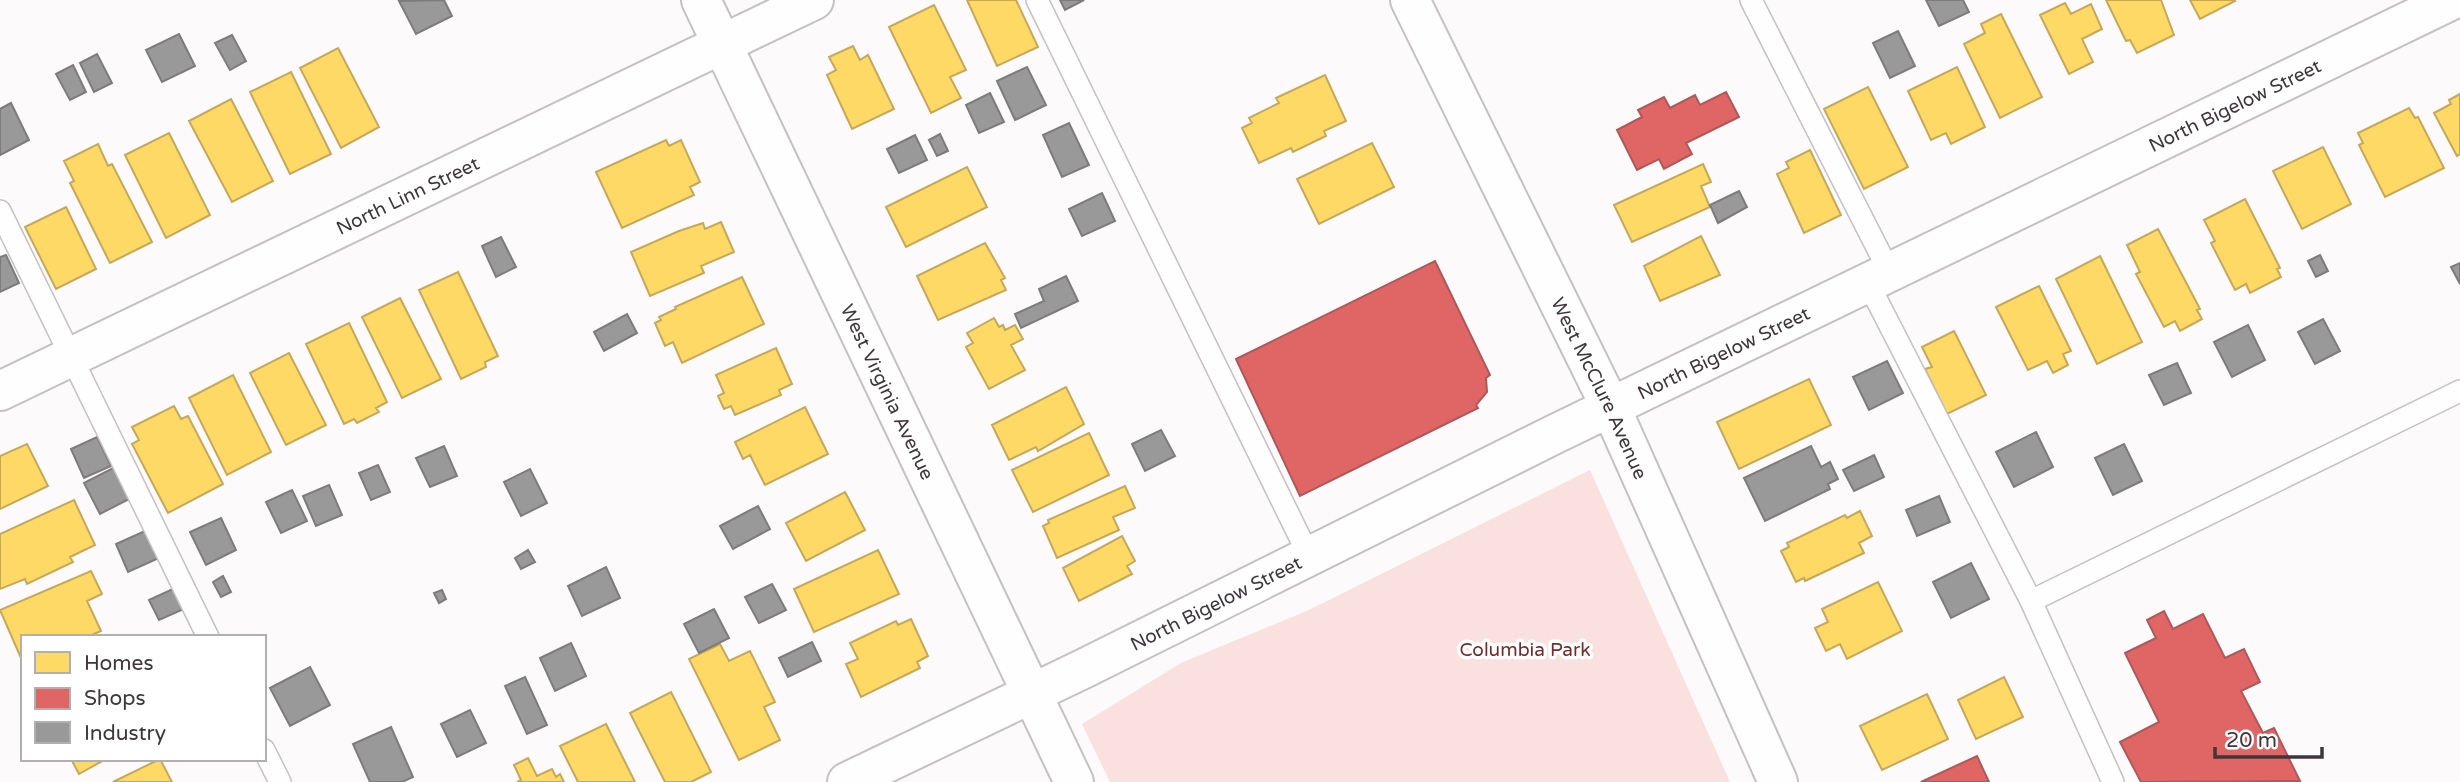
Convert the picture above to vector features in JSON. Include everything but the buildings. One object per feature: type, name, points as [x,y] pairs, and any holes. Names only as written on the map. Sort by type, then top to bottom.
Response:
[{"type":"street","name":"West Virginia Avenue","points":[[701,0],[1074,782]]},
{"type":"street","name":"North Linn Street","points":[[0,391],[814,0]]},
{"type":"street","name":"West McClure Avenue","points":[[1410,0],[1611,408],[1778,782]]},
{"type":"street","name":"North Bigelow Street","points":[[846,782],[2452,0]]},
{"type":"lane","points":[[1037,0],[1309,556]]},
{"type":"lane","points":[[1751,0],[2113,782]]},
{"type":"lane","points":[[0,211],[69,358],[207,635]]},
{"type":"lane","points":[[2031,601],[2460,391]]},
{"type":"lane","points":[[266,754],[280,782]]},
{"type":"green space","name":"Columbia Park","points":[[1590,470],[1730,782],[1110,782],[1082,724],[1181,663],[1309,610]]}]
